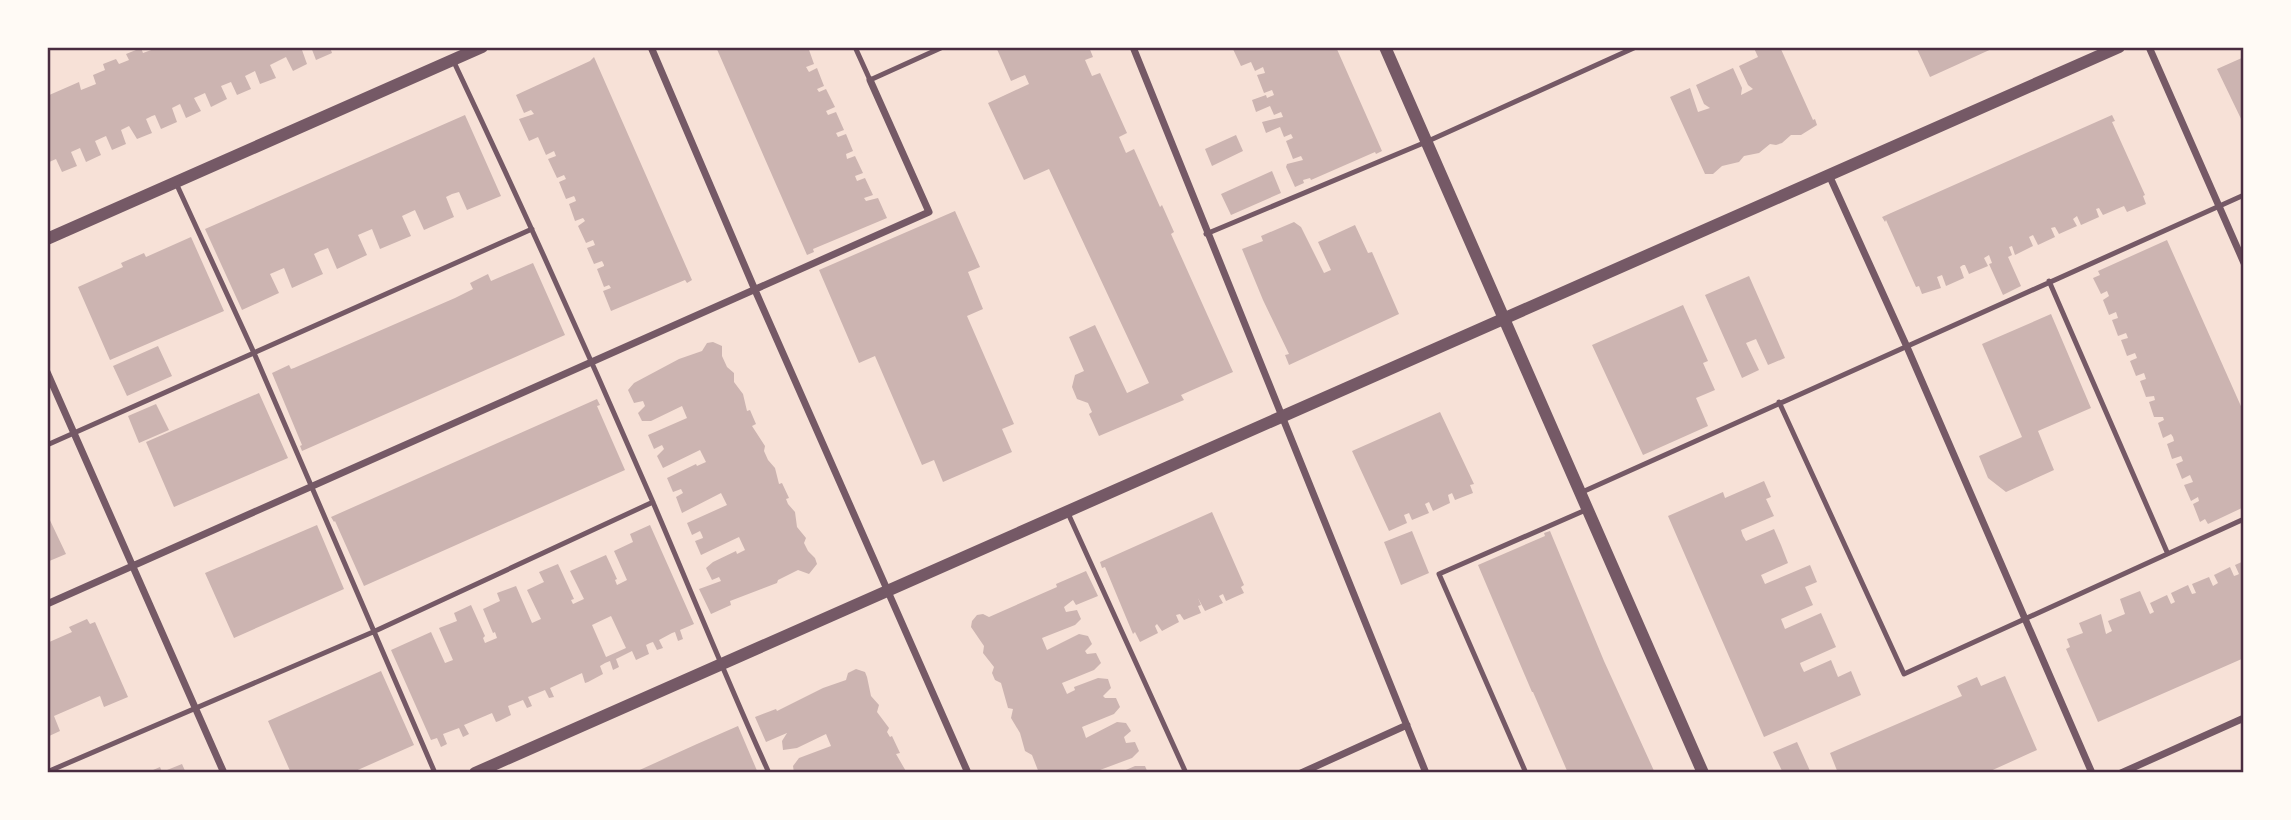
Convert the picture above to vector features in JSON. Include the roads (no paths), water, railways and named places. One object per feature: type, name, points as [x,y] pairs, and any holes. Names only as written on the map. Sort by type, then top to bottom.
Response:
[{"type":"street","points":[[47,239],[482,47]]},
{"type":"street","points":[[651,47],[968,773]]},
{"type":"street","points":[[1133,47],[1206,234],[1426,773]]},
{"type":"street","points":[[1385,47],[1703,773]]},
{"type":"street","points":[[475,773],[2119,47]]},
{"type":"street","points":[[2149,47],[2244,263]]},
{"type":"street","points":[[47,604],[929,212],[870,80]]},
{"type":"street","points":[[1829,175],[1907,347],[2092,773]]},
{"type":"street","points":[[47,372],[224,773]]},
{"type":"street","points":[[2121,773],[2244,718]]},
{"type":"street","points":[[1301,773],[1407,725]]},
{"type":"lane","points":[[855,47],[870,80],[943,47]]},
{"type":"lane","points":[[1206,234],[1426,142],[1636,47]]},
{"type":"lane","points":[[453,60],[532,229],[653,502],[768,773]]},
{"type":"lane","points":[[176,183],[254,353],[435,773]]},
{"type":"lane","points":[[1580,493],[2244,195]]},
{"type":"lane","points":[[47,444],[532,229]]},
{"type":"lane","points":[[2049,281],[2167,552]]},
{"type":"lane","points":[[1779,402],[1904,674],[2244,519]]},
{"type":"lane","points":[[47,772],[373,632],[653,502]]},
{"type":"lane","points":[[1526,773],[1439,574],[1588,509]]},
{"type":"lane","points":[[1067,512],[1186,773]]}]
